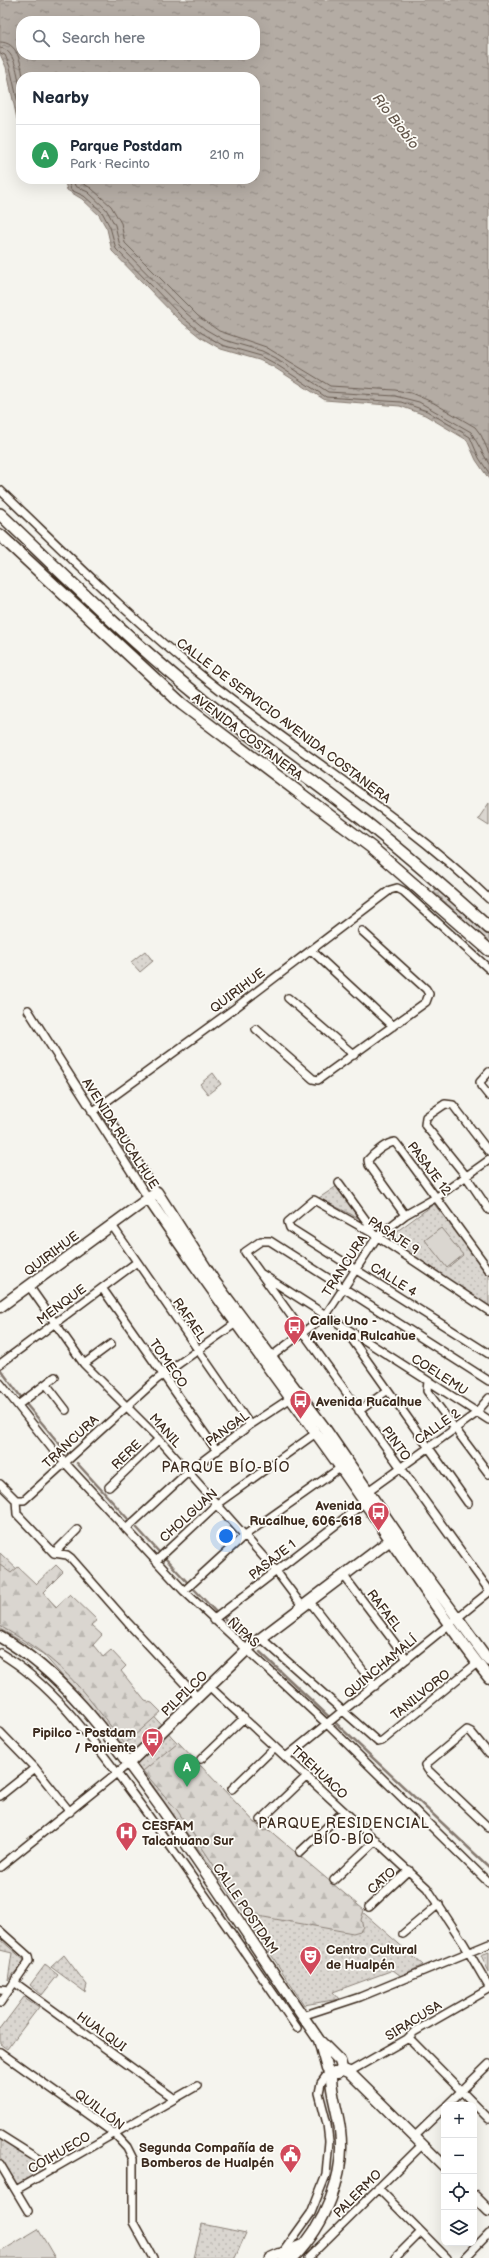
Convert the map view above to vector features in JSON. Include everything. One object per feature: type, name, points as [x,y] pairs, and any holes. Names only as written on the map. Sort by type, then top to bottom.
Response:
[{"type":"main road","name":"AVENIDA COSTANERA","points":[[0,514],[117,625],[175,677],[245,732],[369,824],[489,928]]},
{"type":"main road","name":"AVENIDA COSTANERA","points":[[0,535],[182,704],[365,842],[411,880],[489,950]]},
{"type":"main road","points":[[0,542],[32,566]]},
{"type":"street","name":"CALLE DE SERVICIO AVENIDA COSTANERA","points":[[0,490],[122,606],[201,675],[374,803],[441,856],[489,899]]},
{"type":"street","name":"QUIRIHUE","points":[[92,1112],[390,890],[397,888],[403,891],[489,969]]},
{"type":"street","points":[[256,1030],[318,1080],[426,1002],[429,994],[426,989],[362,930]]},
{"type":"street","points":[[311,950],[393,1026]]},
{"type":"street","points":[[288,998],[354,1055]]},
{"type":"street","name":"AVENIDA RUCALHUE","points":[[28,1010],[148,1198],[236,1323],[268,1358],[291,1398],[316,1432],[389,1541],[453,1622],[489,1661]]},
{"type":"street","points":[[489,1072],[480,1082],[480,1086],[489,1096]]},
{"type":"street","points":[[489,1152],[453,1105],[444,1104],[426,1117],[425,1125],[466,1176],[489,1210]]},
{"type":"street","name":"AVENIDA RUCALHUE","points":[[101,1105],[215,1282],[268,1358],[368,1491],[453,1622],[477,1663],[489,1678]]},
{"type":"street","name":"PASAJE 12","points":[[405,1216],[369,1165],[368,1160],[390,1143],[395,1142],[437,1197],[489,1270]]},
{"type":"street","name":"TRANCURA","points":[[268,1358],[326,1315],[356,1270],[374,1235],[437,1197],[489,1160]]},
{"type":"street","points":[[339,1183],[370,1226],[374,1235]]},
{"type":"street","name":"QUIRIHUE","points":[[0,1307],[111,1224],[157,1192]]},
{"type":"street","name":"PASAJE 9","points":[[288,1222],[314,1200],[374,1235],[489,1311]]},
{"type":"street","name":"CALLE 4","points":[[288,1222],[290,1228],[489,1354]]},
{"type":"street","name":"RAFAEL","points":[[111,1224],[196,1350],[250,1425]]},
{"type":"street","name":"PINTO","points":[[344,1288],[266,1240],[245,1252],[302,1334],[489,1591]]},
{"type":"street","name":"MENQUE","points":[[0,1364],[137,1262]]},
{"type":"street","name":"COELEMU","points":[[257,1270],[489,1420]]},
{"type":"street","name":"MANIL","points":[[29,1286],[84,1364],[159,1439],[306,1604],[375,1686]]},
{"type":"street","name":"TOMECO","points":[[102,1288],[216,1451]]},
{"type":"street","points":[[344,1288],[489,1381]]},
{"type":"street","name":"TRANCURA","points":[[16,1500],[24,1500],[163,1374],[236,1323]]},
{"type":"street","points":[[342,1325],[468,1503]]},
{"type":"street","points":[[84,1364],[111,1344]]},
{"type":"street","points":[[18,1405],[55,1377]]},
{"type":"street","points":[[428,1381],[427,1391],[489,1474]]},
{"type":"street","name":"ÑIPAS","points":[[0,1383],[65,1462],[184,1592],[329,1724],[489,1882]]},
{"type":"street","points":[[46,1384],[66,1410]]},
{"type":"street","points":[[359,1411],[388,1390]]},
{"type":"street","name":"PANGAL","points":[[126,1529],[188,1472],[250,1425],[291,1398]]},
{"type":"street","name":"CALLE 2","points":[[368,1491],[477,1412],[489,1398]]},
{"type":"street","name":"CHOLGUAN","points":[[156,1561],[216,1504],[316,1432]]},
{"type":"street","name":"RERE","points":[[109,1487],[159,1439]]},
{"type":"street","points":[[184,1592],[244,1535],[340,1468]]},
{"type":"street","points":[[0,1484],[16,1500],[17,1514],[54,1553],[67,1555],[71,1558],[128,1623],[198,1698]]},
{"type":"street","points":[[364,1503],[368,1491]]},
{"type":"street","name":"PASAJE 1","points":[[213,1620],[364,1503]]},
{"type":"street","points":[[54,1553],[77,1530]]},
{"type":"street","name":"PILPILCO","points":[[0,1867],[117,1774],[261,1638],[389,1541]]},
{"type":"street","name":"RAFAEL","points":[[344,1576],[407,1659]]},
{"type":"street","name":"QUINCHAMALÍ","points":[[286,1757],[329,1724],[489,1591]]},
{"type":"street","name":"CALLE POSTDAM","points":[[0,1637],[29,1656],[71,1694],[128,1764],[194,1855],[319,2040],[337,2059]]},
{"type":"street","name":"ÑIPAS","points":[[261,1638],[341,1714],[378,1742]]},
{"type":"street","name":"CALLE POSTDAM","points":[[0,1653],[25,1670],[55,1698],[86,1734],[184,1864],[297,2028]]},
{"type":"street","name":"TANILVORO","points":[[378,1742],[382,1741],[477,1663]]},
{"type":"street","name":"TREHUACO","points":[[210,1687],[427,1888],[470,1952],[489,1988]]},
{"type":"street","points":[[201,1759],[244,1718]]},
{"type":"street","points":[[489,1754],[468,1730],[462,1733],[425,1765],[428,1770],[489,1828]]},
{"type":"street","points":[[0,1732],[35,1768],[70,1812]]},
{"type":"street","points":[[232,1789],[275,1747]]},
{"type":"street","points":[[0,1796],[35,1768]]},
{"type":"street","points":[[261,1820],[306,1776]]},
{"type":"street","points":[[300,1852],[344,1811]]},
{"type":"street","points":[[334,1880],[376,1840]]},
{"type":"street","name":"CATO","points":[[368,1907],[409,1870]]},
{"type":"street","points":[[403,1934],[439,1904]]},
{"type":"street","points":[[0,1932],[29,1958],[29,1961],[0,2003]]},
{"type":"street","points":[[302,2016],[360,1997],[489,1944]]},
{"type":"street","name":"HUALQUI","points":[[14,1982],[174,2099]]},
{"type":"street","name":"SIRACUSA","points":[[345,2071],[407,2039],[414,2032],[489,1988]]},
{"type":"street","points":[[0,1989],[9,1990]]},
{"type":"street","points":[[407,2039],[412,2041],[489,2119]]},
{"type":"street","name":"CALLE POSTDAM","points":[[293,2258],[305,2243],[327,2208],[335,2187],[340,2164],[340,2130],[329,2070],[319,2040]]},
{"type":"street","name":"QUILLÓN","points":[[0,2052],[115,2134],[127,2147],[133,2159],[133,2222],[153,2258]]},
{"type":"street","points":[[284,2256],[311,2213],[326,2175],[329,2141],[327,2124],[318,2093],[321,2083],[329,2070],[331,2059],[337,2059],[342,2064],[345,2071],[441,2163]]},
{"type":"street","points":[[450,2102],[489,2064]]},
{"type":"street","points":[[329,2070],[336,2074],[345,2071]]},
{"type":"street","name":"COIHUECO","points":[[16,2190],[197,2086]]},
{"type":"street","points":[[414,2137],[441,2111]]},
{"type":"street","points":[[0,2135],[54,2168]]},
{"type":"street","name":"PALERMO","points":[[308,2258],[422,2145]]},
{"type":"street","points":[[0,2164],[28,2211]]},
{"type":"street","points":[[378,2188],[447,2258]]},
{"type":"street","points":[[477,2199],[489,2211]]},
{"type":"street","points":[[395,2258],[421,2232]]},
{"type":"street","points":[[465,2258],[489,2233]]},
{"type":"street","points":[[270,2258],[276,2254],[284,2256],[305,2243]]},
{"type":"green space","points":[[489,803],[489,826],[478,819]]},
{"type":"green space","points":[[437,888],[489,934],[489,942],[434,892]]},
{"type":"green space","points":[[145,951],[153,961],[140,972],[131,962]]},
{"type":"green space","points":[[213,1073],[221,1084],[208,1094],[200,1084]]},
{"type":"green space","points":[[337,1186],[358,1218],[319,1198]]},
{"type":"green space","points":[[434,1204],[489,1273],[489,1308],[385,1240]]},
{"type":"green space","points":[[441,1228],[463,1255],[447,1268],[425,1240]]},
{"type":"green space","points":[[0,1553],[64,1614],[172,1737],[254,1822],[269,1830],[423,1965],[401,1976],[393,1970],[333,1992],[339,1999],[304,2005],[244,1913],[128,1751],[43,1654],[0,1629]]},
{"type":"green space","points":[[0,1565],[11,1573],[18,1567],[36,1584],[56,1565],[63,1572],[43,1592],[56,1607],[70,1594],[97,1620],[91,1625],[102,1635],[93,1645],[103,1657],[111,1650],[126,1666],[121,1671],[145,1701],[152,1703],[161,1712],[125,1744],[80,1688],[60,1667],[37,1649],[0,1626]]},
{"type":"green space","points":[[178,1742],[263,1831],[269,1830],[364,1910],[361,1920],[363,1927],[360,1931],[353,1933],[258,1916],[239,1903],[177,1810],[143,1771]]},
{"type":"green space","points":[[0,1939],[25,1961],[8,1980],[12,1953],[0,1950]]},
{"type":"green space","points":[[489,1952],[489,1972],[481,1955]]},
{"type":"green space","points":[[64,1955],[87,1985],[85,1992],[51,1967]]},
{"type":"green space","points":[[45,1965],[58,1975],[42,1995],[30,1985]]},
{"type":"green space","points":[[24,1997],[39,2007],[7,2049],[0,2044],[0,2029]]},
{"type":"green space","points":[[0,2137],[48,2169],[17,2186],[0,2157]]},
{"type":"green space","points":[[202,2224],[246,2233],[235,2258],[194,2258]]},
{"type":"green space","points":[[38,2229],[55,2258],[0,2258],[0,2252]]},
{"type":"water","name":"Río Biobío","points":[[0,0],[489,0],[489,479],[476,460],[467,440],[425,415],[400,406],[325,400],[272,366],[259,360],[221,349],[200,337],[179,320],[112,251],[107,229],[99,215],[82,199],[67,190],[65,184],[260,184],[260,72],[16,72],[16,114],[6,67],[0,54]]},
{"type":"waterway","points":[[0,1369],[21,1397]]},
{"type":"waterway","points":[[26,1404],[67,1453]]},
{"type":"waterway","points":[[77,1463],[128,1519]]},
{"type":"waterway","points":[[137,1528],[159,1552]]},
{"type":"waterway","points":[[165,1558],[188,1583]]},
{"type":"waterway","points":[[194,1589],[216,1612]]},
{"type":"waterway","points":[[224,1618],[248,1640]]},
{"type":"waterway","points":[[260,1652],[489,1867]]},
{"type":"place","name":"Calle Uno - Avenida Rulcahue","points":[[295,1346]]},
{"type":"place","name":"Avenida Rucalhue","points":[[300,1420]]},
{"type":"place","name":"Avenida Rucalhue, 606-618","points":[[378,1532]]},
{"type":"place","name":"Pipilco - Postdam / Poniente","points":[[152,1758]]},
{"type":"place","name":"Parque Postdam","points":[[187,1787]]},
{"type":"place","name":"CESFAM Talcahuano Sur","points":[[127,1852]]},
{"type":"place","name":"Centro Cultural de Hualpén","points":[[311,1976]]},
{"type":"place","name":"Segunda Compañía de Bomberos de Hualpén","points":[[290,2174]]},
{"type":"district","name":"PARQUE BÍO-BÍO","points":[[226,1467]]},
{"type":"district","name":"PARQUE RESIDENCIAL BÍO-BÍO","points":[[344,1832]]}]
